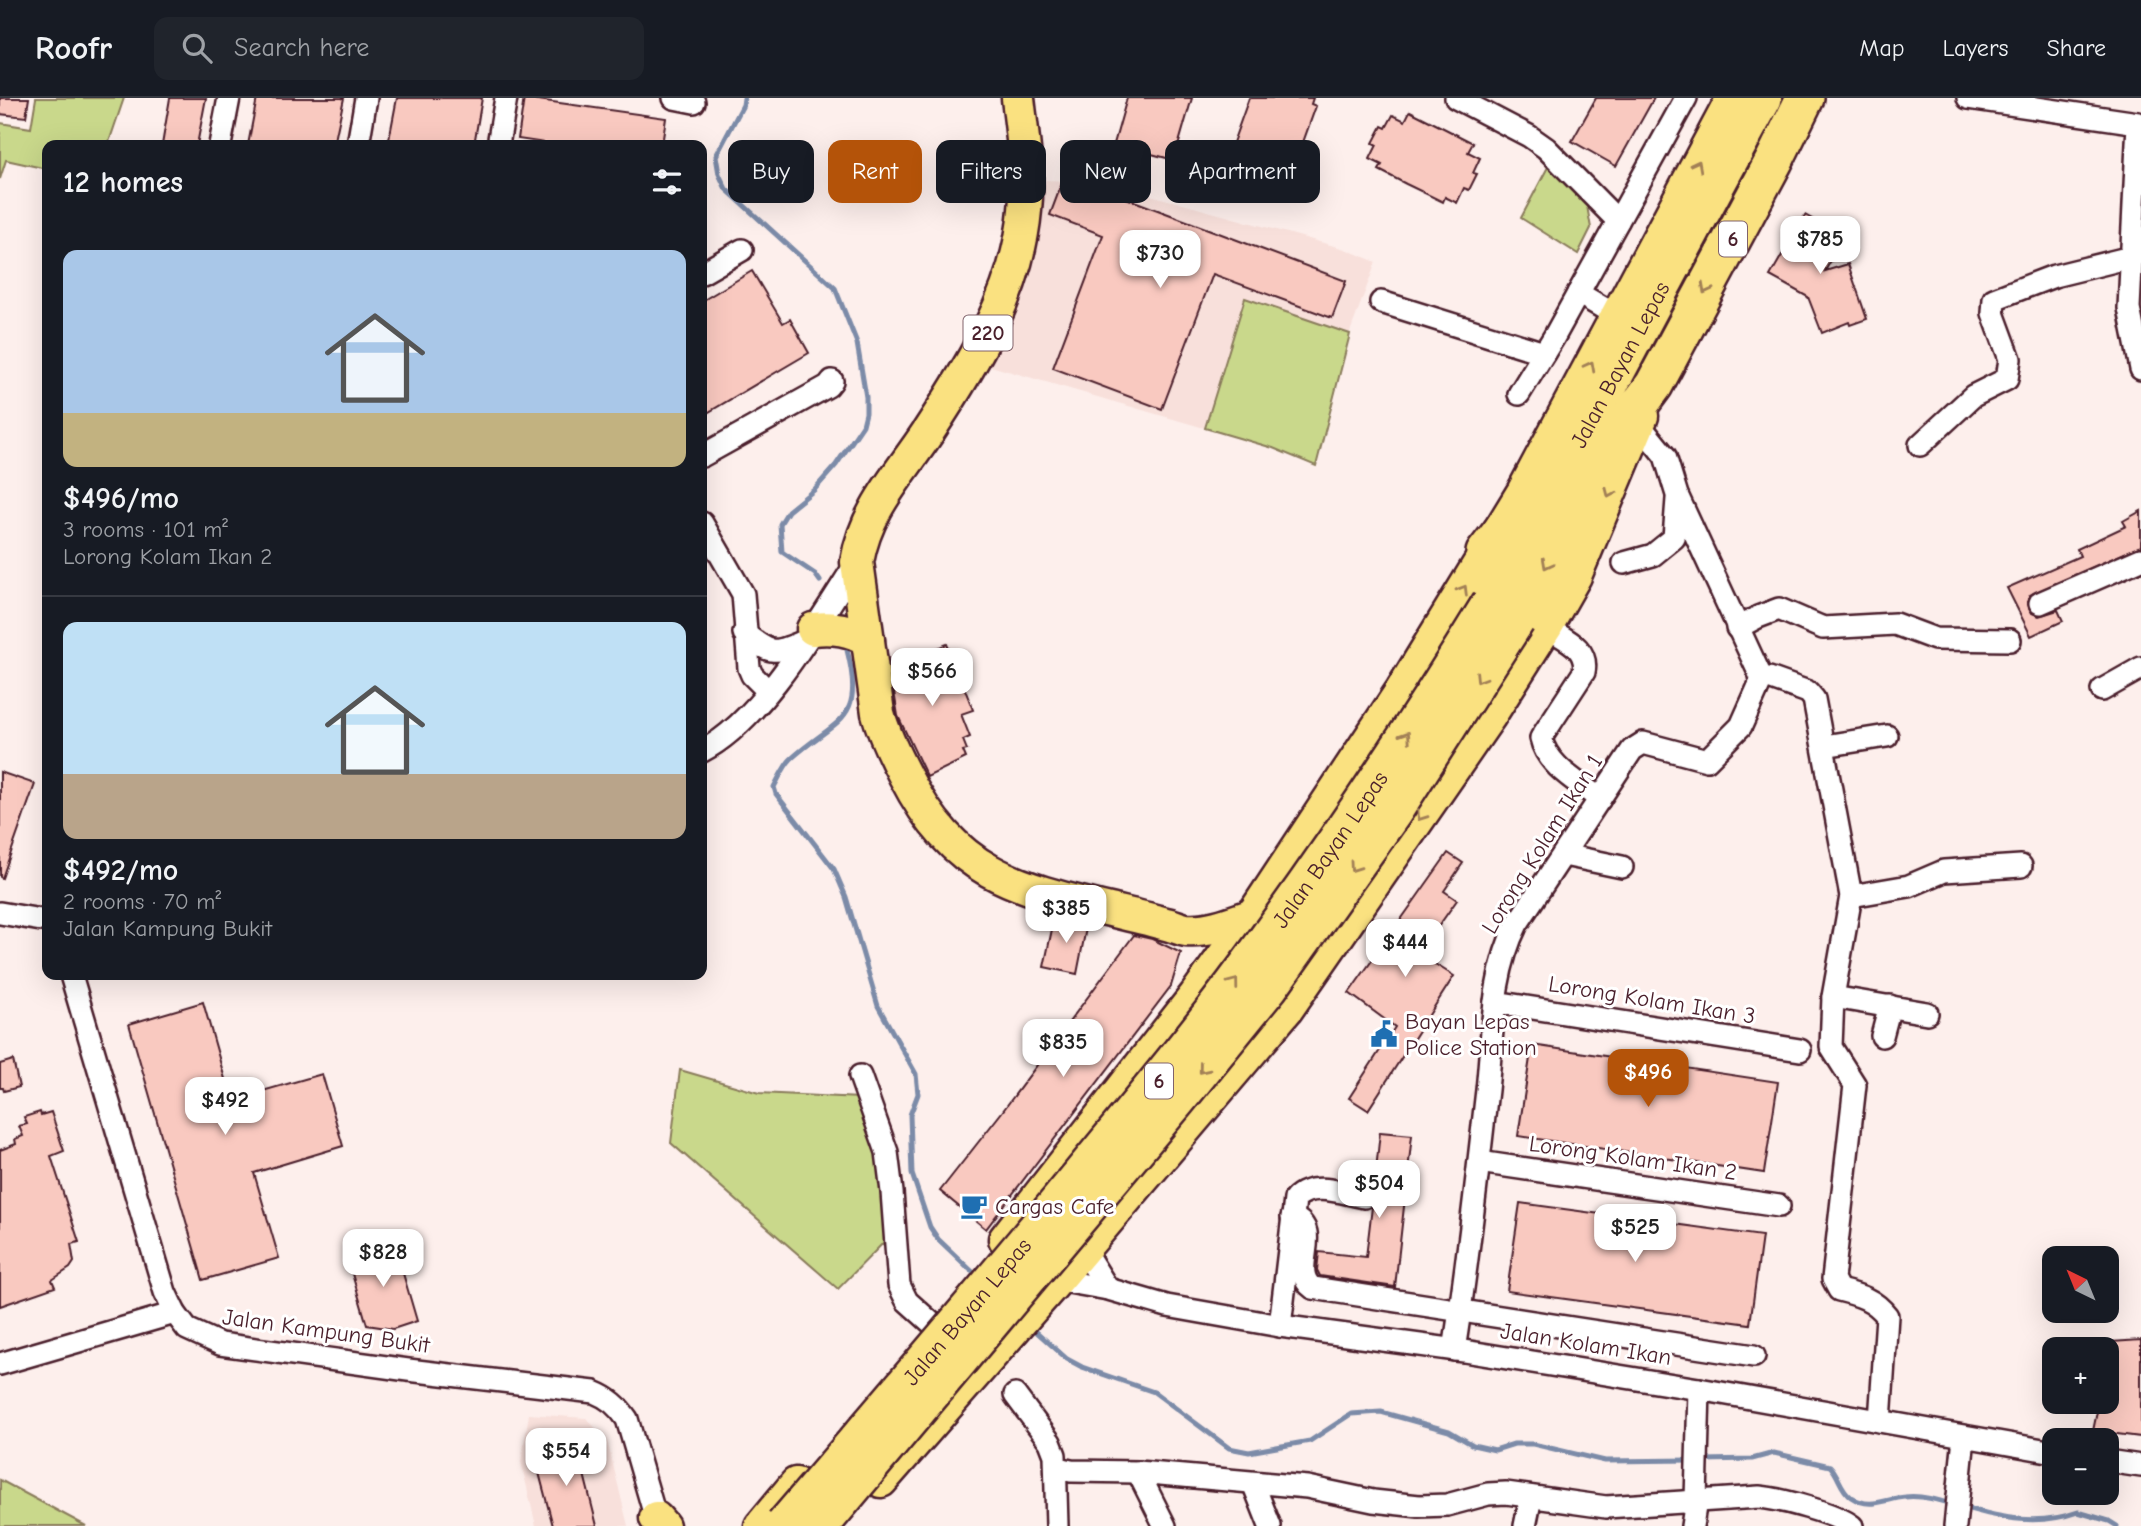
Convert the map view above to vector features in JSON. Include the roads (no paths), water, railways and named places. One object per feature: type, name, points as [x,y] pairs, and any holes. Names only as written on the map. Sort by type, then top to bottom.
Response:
[{"type":"highway","name":"Jalan Bayan Lepas","points":[[784,1526],[1163,1076],[1254,957],[1370,792],[1446,676],[1518,616],[1621,364],[1763,98]]},
{"type":"highway","name":"Jalan Bayan Lepas","points":[[820,1526],[1269,988],[1393,812],[1518,616],[1607,449],[1654,385],[1805,98]]},
{"type":"highway","points":[[1485,553],[1541,480],[1592,401],[1621,364]]},
{"type":"main road","name":"220","points":[[1018,98],[1026,208],[1011,278],[978,352],[874,511],[861,538],[857,562],[878,713],[888,743],[925,811],[951,843],[987,870],[1041,893],[1185,930],[1215,927],[1253,915]]},
{"type":"main road","name":"Jalan Bayan Lepas","points":[[776,1526],[843,1447],[857,1425],[1094,1128],[1253,915],[1402,690],[1523,492],[1732,98]]},
{"type":"main road","name":"Jalan Bayan Lepas","points":[[841,1526],[1057,1280],[1287,1009],[1489,717],[1518,616],[1575,576],[1654,385]]},
{"type":"main road","points":[[810,634],[842,629],[868,640]]},
{"type":"main road","points":[[1185,930],[1195,956],[1195,996]]},
{"type":"main road","points":[[1094,1128],[1102,1151],[1115,1166],[1125,1172],[1147,1174]]},
{"type":"main road","points":[[1068,1160],[1082,1159],[1099,1166],[1112,1183],[1121,1205]]},
{"type":"main road","points":[[761,1526],[818,1459],[857,1425]]},
{"type":"street","points":[[221,140],[229,98]]},
{"type":"street","points":[[359,140],[366,98]]},
{"type":"street","points":[[499,140],[506,98]]},
{"type":"street","points":[[1456,98],[1529,135],[1546,148],[1618,221]]},
{"type":"street","points":[[1519,394],[1686,98]]},
{"type":"street","points":[[1968,98],[2138,124],[2129,308],[2141,369]]},
{"type":"street","points":[[707,270],[741,250]]},
{"type":"street","points":[[1920,445],[1973,396],[2007,379],[2010,359],[1993,313],[1994,299],[2054,276],[2131,257]]},
{"type":"street","points":[[1578,293],[1617,316]]},
{"type":"street","points":[[1381,302],[1544,353]]},
{"type":"street","points":[[707,453],[828,386],[832,381]]},
{"type":"street","points":[[1639,424],[1665,456],[1677,495],[1762,679],[1769,678],[1811,695],[1824,746],[1850,896],[1833,997],[1832,1047],[1855,1085],[1833,1279],[1839,1290],[1865,1296],[1877,1304],[1887,1316],[1881,1421]]},
{"type":"street","points":[[1624,563],[1653,555],[1674,538],[1677,495]]},
{"type":"street","points":[[707,532],[743,594],[744,633],[749,668],[752,675],[768,691]]},
{"type":"street","points":[[2040,603],[2141,559]]},
{"type":"street","points":[[707,748],[735,729],[768,691],[810,634],[857,562]]},
{"type":"street","points":[[1737,628],[1779,609],[1823,628],[1895,624],[1935,639],[2010,640]]},
{"type":"street","points":[[1518,616],[1583,652],[1586,662],[1584,672],[1541,738],[1543,747],[1554,763],[1600,799]]},
{"type":"street","points":[[744,633],[772,651],[782,651],[810,634]]},
{"type":"street","points":[[2102,690],[2141,668]]},
{"type":"street","name":"Lorong Kolam Ikan 1","points":[[1454,1349],[1461,1310],[1501,961],[1507,944],[1517,924],[1632,750],[1643,743],[1707,760],[1741,726],[1762,679]]},
{"type":"street","points":[[1824,746],[1887,736]]},
{"type":"street","points":[[1564,855],[1622,867]]},
{"type":"street","points":[[1850,896],[1909,886],[1944,871],[2021,866]]},
{"type":"street","points":[[0,913],[42,920]]},
{"type":"street","name":"Jalan Kampung Bukit","points":[[72,980],[165,1292],[175,1313],[187,1329],[220,1344],[594,1392],[618,1406],[627,1419],[658,1524]]},
{"type":"street","points":[[1833,997],[1927,1013]]},
{"type":"street","name":"Lorong Kolam Ikan 3","points":[[1496,1002],[1800,1050]]},
{"type":"street","points":[[1882,1036],[1890,1006]]},
{"type":"street","points":[[860,1076],[887,1152],[899,1285],[907,1300],[936,1327]]},
{"type":"street","name":"Lorong Kolam Ikan 2","points":[[1479,1161],[1779,1206]]},
{"type":"street","points":[[1280,1326],[1294,1199],[1312,1189],[1364,1197]]},
{"type":"street","points":[[1292,1217],[1299,1220],[1306,1231],[1304,1275],[1307,1283],[1314,1288],[1754,1356]]},
{"type":"street","points":[[1083,1249],[1108,1289]]},
{"type":"street","name":"Jalan Kolam Ikan","points":[[1057,1280],[1108,1289],[1167,1306],[1280,1326],[1454,1349],[2042,1450]]},
{"type":"street","points":[[0,1364],[175,1313]]},
{"type":"street","points":[[1692,1526],[1696,1500],[1699,1389]]},
{"type":"street","points":[[1016,1395],[1050,1442],[1055,1455],[1057,1526]]},
{"type":"street","points":[[1955,1521],[1964,1437]]},
{"type":"street","points":[[2119,1463],[2141,1466]]},
{"type":"street","points":[[1057,1468],[1138,1472],[1307,1487],[1373,1501],[1419,1506],[1447,1505],[1488,1494],[1506,1493],[1606,1507],[1696,1500],[1779,1498],[1798,1516],[1830,1516],[1852,1526]]},
{"type":"street","points":[[1138,1472],[1165,1526]]},
{"type":"street","points":[[1253,1483],[1270,1526]]},
{"type":"street","points":[[1525,1526],[1531,1497]]},
{"type":"waterway","points":[[744,98],[743,105],[716,156],[719,174],[726,189],[835,288],[857,343],[866,397],[863,425],[836,465],[814,490],[788,511],[780,524],[782,552],[815,574],[820,581]]},
{"type":"waterway","points":[[847,650],[853,692],[849,706],[834,726],[791,759],[774,787],[776,794],[834,869],[846,897],[878,1006],[916,1074],[918,1094],[910,1115],[912,1174],[930,1227],[938,1239],[979,1278]]},
{"type":"waterway","points":[[1030,1326],[1067,1359],[1082,1367],[1154,1392],[1229,1448],[1249,1452],[1310,1441],[1351,1414],[1381,1412],[1449,1431],[1473,1445],[1495,1450],[1514,1444],[1533,1444],[1605,1461],[1694,1460]]},
{"type":"waterway","points":[[1704,1460],[1752,1459],[1774,1453],[1830,1466],[1847,1494],[1858,1501],[1878,1503],[1917,1497],[1954,1505]]},
{"type":"waterway","points":[[1963,1507],[1992,1515],[2035,1520],[2078,1512],[2117,1526]]},
{"type":"place","name":"Bayan Lepas Police Station","points":[[1384,1034]]},
{"type":"place","name":"Cargas Cafe","points":[[974,1206]]}]
